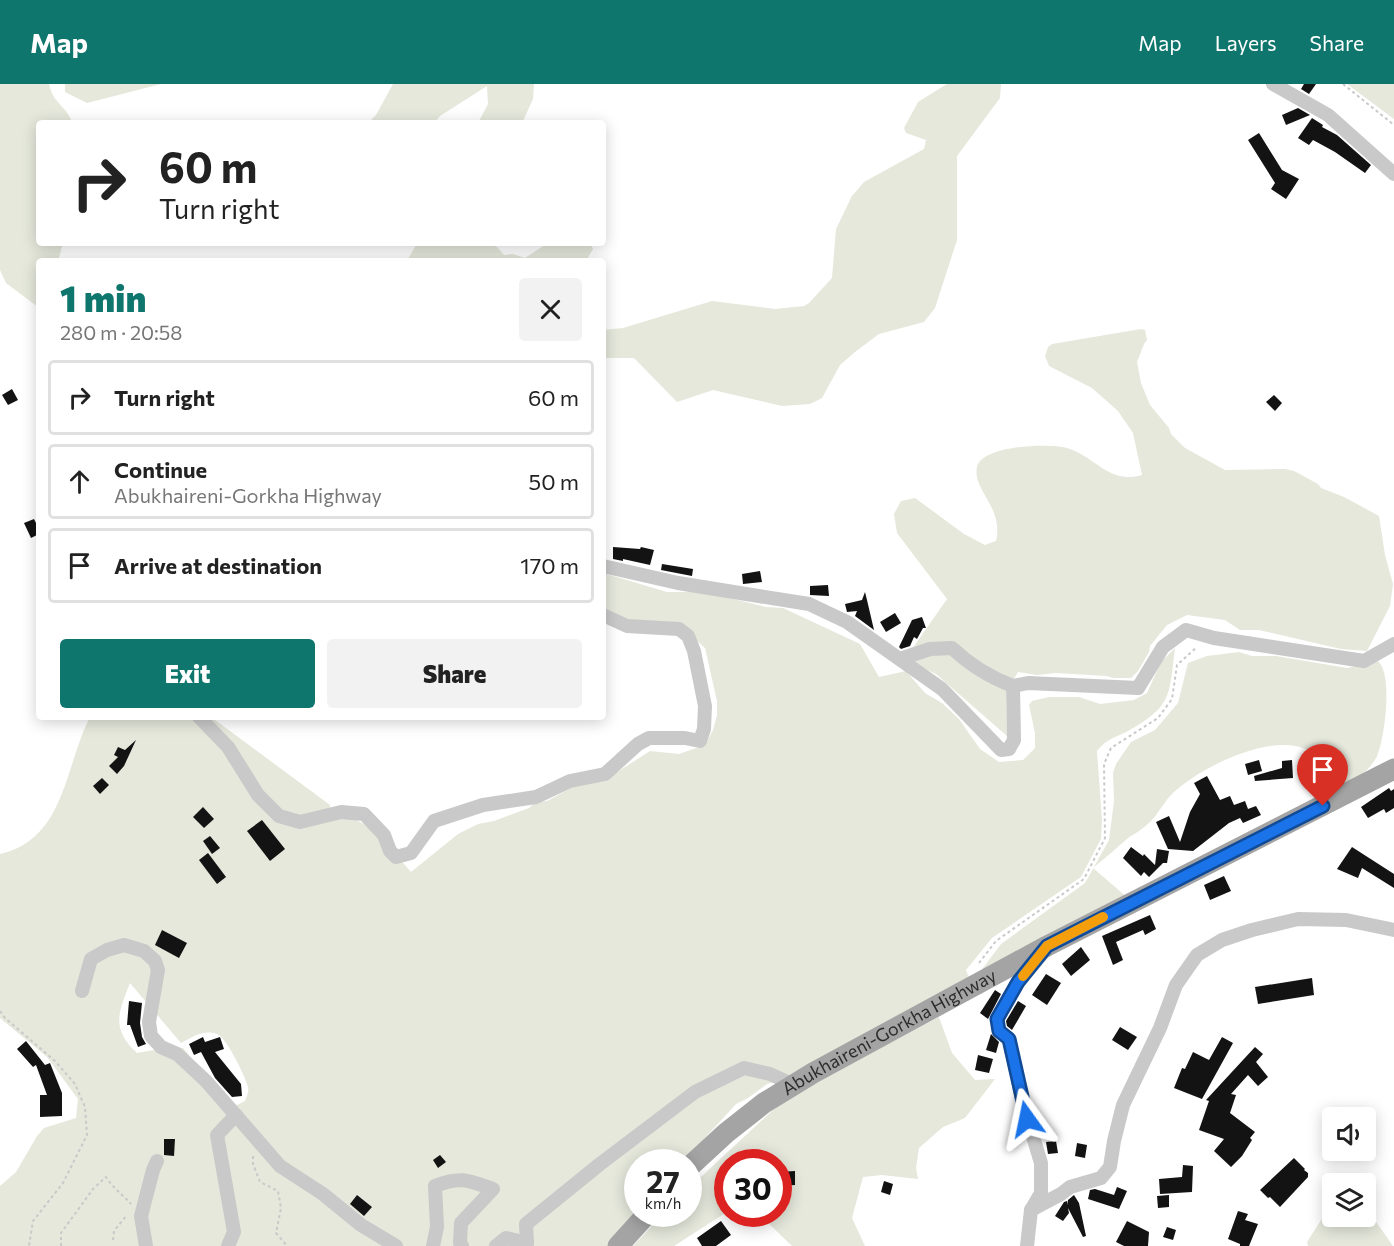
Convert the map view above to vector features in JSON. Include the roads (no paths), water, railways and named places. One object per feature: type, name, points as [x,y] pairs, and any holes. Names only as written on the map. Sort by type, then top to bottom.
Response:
[{"type":"main road","name":"Abukhaireni-Gorkha Highway","points":[[702,1155],[764,1102],[794,1085],[1047,946],[1394,769]]},
{"type":"main road","points":[[618,1246],[635,1227]]},
{"type":"street","points":[[1273,84],[1328,116],[1394,174]]},
{"type":"street","points":[[606,568],[678,583],[809,604],[848,622],[942,689],[1001,750],[1009,749],[1014,740],[1013,686]]},
{"type":"street","points":[[202,720],[228,747],[258,795],[279,816],[300,822],[340,812],[364,814],[384,835],[390,851],[396,857],[401,857],[411,853],[434,821],[483,805],[536,797],[570,781],[605,774],[638,744],[649,738],[685,738],[700,741],[704,729],[705,706],[694,651],[688,636],[679,629],[627,626],[606,616]]},
{"type":"street","points":[[900,659],[930,649],[952,648],[968,663],[989,677],[1013,686],[1028,683],[1138,688],[1163,647],[1186,630],[1214,638],[1364,661],[1394,644]]},
{"type":"street","points":[[1031,1210],[1070,1187],[1101,1178],[1110,1167],[1123,1105],[1160,1028],[1176,985],[1197,955],[1222,940],[1298,918],[1346,920],[1394,930]]},
{"type":"street","points":[[82,991],[91,959],[107,950],[124,945],[144,951],[155,961],[158,970],[149,1022],[151,1036],[161,1047],[177,1054],[236,1115],[280,1166],[323,1194],[362,1225],[396,1246]]},
{"type":"street","points":[[1027,1246],[1031,1210],[1041,1193],[1041,1163],[1023,1104],[1009,1039],[999,1031],[997,1019],[1018,982],[1047,946]]},
{"type":"street","points":[[496,1246],[506,1238],[527,1245],[526,1224],[695,1092],[744,1068],[770,1074],[794,1085]]},
{"type":"street","points":[[228,1246],[234,1232],[217,1135],[236,1115]]},
{"type":"street","points":[[147,1246],[140,1204],[157,1161]]},
{"type":"street","points":[[433,1246],[437,1227],[435,1186],[453,1179],[493,1189],[462,1223],[460,1243],[462,1246]]}]
